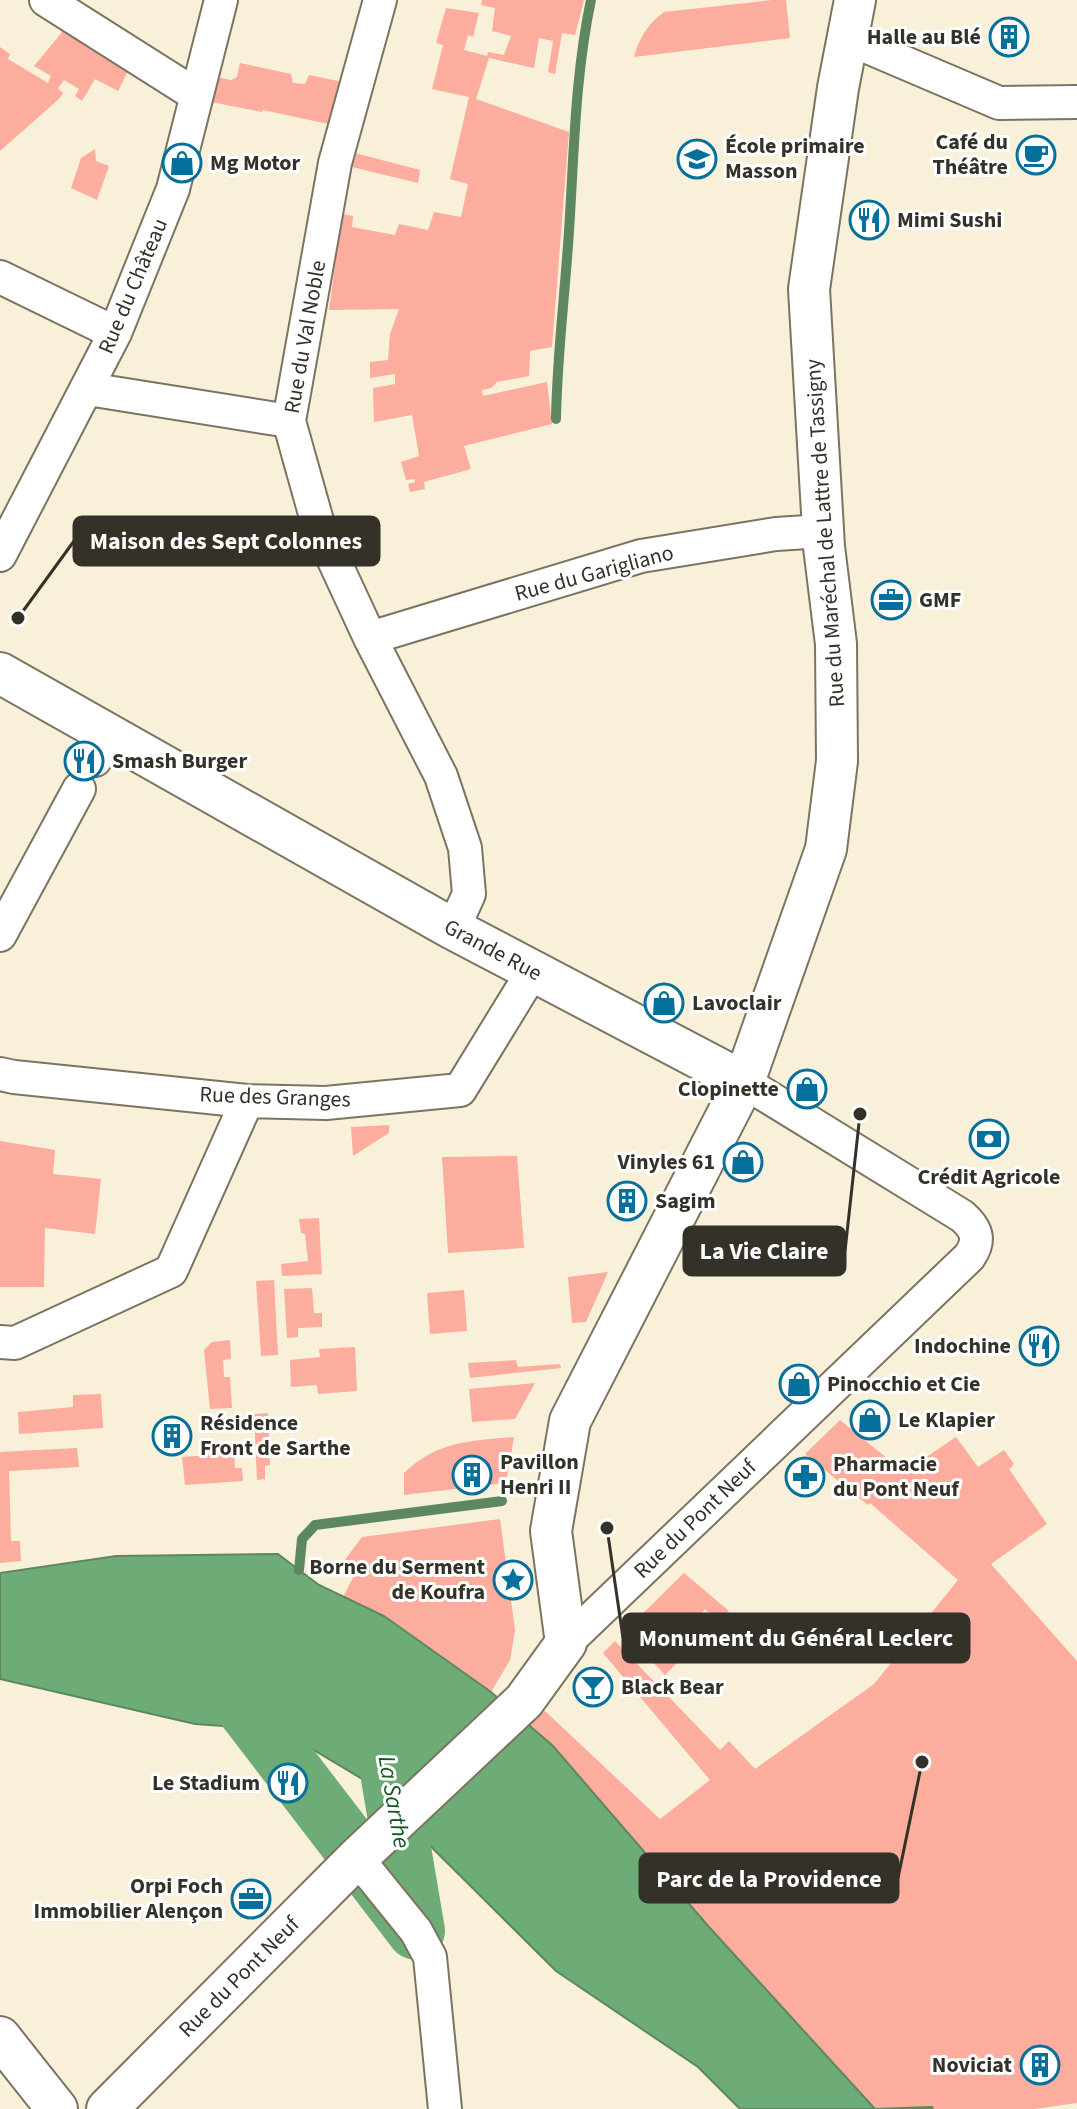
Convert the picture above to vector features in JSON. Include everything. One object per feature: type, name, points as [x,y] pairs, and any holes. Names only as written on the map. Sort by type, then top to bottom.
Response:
[{"type":"street","points":[[46,0],[196,95]]},
{"type":"street","name":"Rue du Château","points":[[0,555],[115,333],[173,189],[221,0]]},
{"type":"street","name":"Rue du Val Noble","points":[[380,0],[335,163],[289,421],[319,528],[370,638],[441,776],[465,848],[469,894],[453,929]]},
{"type":"street","name":"Rue du Maréchal de Lattre de Tassigny","points":[[566,1643],[551,1531],[570,1421],[744,1082],[826,849],[837,761],[836,644],[823,531],[809,289],[838,88],[855,0]]},
{"type":"street","points":[[849,39],[999,103],[1077,102]]},
{"type":"street","points":[[0,277],[115,333]]},
{"type":"street","points":[[88,389],[289,421]]},
{"type":"street","name":"Rue du Garigliano","points":[[370,638],[641,556],[776,534],[823,531]]},
{"type":"street","name":"Grande Rue","points":[[0,673],[102,747],[744,1082],[962,1216],[972,1225],[977,1236]]},
{"type":"street","points":[[0,935],[79,789]]},
{"type":"street","name":"Rue des Granges","points":[[0,1074],[247,1101],[326,1103],[460,1090],[533,971]]},
{"type":"street","points":[[0,1342],[15,1343],[171,1271],[247,1101]]},
{"type":"street","name":"Rue du Pont Neuf","points":[[107,2109],[357,1858],[524,1701],[566,1643],[969,1257],[977,1246],[977,1236]]},
{"type":"street","points":[[357,1858],[416,1931],[430,1957],[445,2109]]},
{"type":"street","points":[[0,2037],[57,2109]]},
{"type":"shaded area","points":[[482,0],[584,0],[575,35],[562,33],[555,74],[548,72],[553,41],[539,38],[534,68],[489,58],[476,99],[569,132],[552,347],[530,351],[529,376],[497,382],[491,388],[482,390],[483,396],[547,382],[552,424],[464,446],[471,469],[424,482],[425,489],[410,492],[408,484],[415,482],[415,479],[406,480],[401,462],[419,456],[412,415],[374,422],[373,388],[395,384],[395,374],[370,378],[370,362],[388,360],[390,334],[399,309],[329,310],[342,214],[353,216],[352,227],[395,235],[399,224],[428,230],[434,212],[461,217],[468,184],[450,179],[469,97],[432,89],[443,45],[436,43],[446,8],[479,13],[473,37],[468,35],[464,50],[487,56],[488,52],[504,55],[511,36],[492,31],[495,8],[481,5]]},
{"type":"shaded area","points":[[786,0],[790,38],[634,57],[645,32],[664,12]]},
{"type":"shaded area","points":[[68,25],[131,65],[118,91],[95,79],[82,101],[75,96],[79,89],[64,80],[58,88],[63,93],[60,98],[0,151],[0,47],[10,54],[8,59],[48,83],[51,76],[34,66]]},
{"type":"shaded area","points":[[240,63],[291,74],[293,83],[305,84],[309,75],[343,82],[333,125],[211,102],[217,77],[231,80],[237,77]]},
{"type":"shaded area","points":[[95,149],[96,161],[109,166],[97,200],[71,188],[81,158]]},
{"type":"shaded area","points":[[355,153],[420,170],[418,183],[352,167]]},
{"type":"shaded area","points":[[389,1125],[389,1133],[353,1156],[351,1127]]},
{"type":"shaded area","points":[[0,1141],[55,1150],[53,1174],[101,1179],[95,1234],[45,1228],[44,1287],[0,1287]]},
{"type":"shaded area","points":[[517,1156],[524,1248],[448,1253],[442,1157]]},
{"type":"shaded area","points":[[319,1218],[322,1274],[282,1276],[281,1264],[308,1261],[305,1234],[301,1233],[299,1219]]},
{"type":"shaded area","points":[[608,1272],[586,1322],[572,1323],[568,1277]]},
{"type":"shaded area","points":[[274,1280],[278,1355],[261,1356],[256,1281]]},
{"type":"shaded area","points":[[312,1288],[314,1313],[322,1313],[322,1327],[298,1328],[298,1337],[287,1338],[284,1289]]},
{"type":"shaded area","points":[[464,1290],[467,1331],[430,1334],[427,1293]]},
{"type":"shaded area","points":[[230,1340],[231,1359],[223,1360],[224,1377],[230,1377],[232,1408],[210,1409],[204,1350],[212,1342]]},
{"type":"shaded area","points":[[355,1347],[357,1391],[318,1394],[317,1385],[291,1387],[290,1360],[320,1357],[319,1349]]},
{"type":"shaded area","points":[[516,1360],[518,1367],[560,1364],[561,1368],[470,1378],[468,1363]]},
{"type":"shaded area","points":[[535,1383],[515,1419],[472,1422],[469,1389]]},
{"type":"shaded area","points":[[101,1394],[103,1428],[19,1434],[18,1412],[73,1407],[73,1395]]},
{"type":"shaded area","points":[[268,1413],[270,1465],[265,1466],[265,1479],[257,1480],[254,1414]]},
{"type":"shaded area","points":[[840,1420],[904,1472],[956,1437],[978,1467],[1004,1450],[1014,1464],[1009,1469],[1047,1524],[991,1564],[1077,1661],[1077,2103],[1034,2109],[875,2109],[709,1927],[553,1746],[530,1724],[545,1711],[660,1819],[710,1780],[603,1653],[615,1641],[720,1750],[729,1741],[755,1769],[874,1684],[958,1580],[870,1503],[868,1505],[805,1454]]},
{"type":"shaded area","points":[[514,1437],[506,1483],[404,1495],[404,1473],[429,1454],[455,1444]]},
{"type":"shaded area","points":[[77,1448],[79,1467],[9,1471],[11,1541],[20,1541],[21,1561],[0,1563],[0,1452]]},
{"type":"shaded area","points":[[234,1453],[235,1468],[242,1468],[243,1481],[185,1485],[182,1457]]},
{"type":"shaded area","points":[[500,1519],[515,1630],[510,1660],[491,1692],[384,1616],[343,1597],[358,1568],[344,1561],[362,1537]]},
{"type":"shaded area","points":[[684,1573],[729,1611],[718,1622],[705,1609],[683,1639],[691,1649],[665,1675],[624,1632]]},
{"type":"water","points":[[278,1554],[319,1585],[384,1616],[491,1692],[553,1746],[709,1927],[875,2109],[740,2109],[698,2067],[556,1971],[364,1780],[280,1730],[195,1724],[0,1679],[0,1573],[116,1556]]},
{"type":"water","points":[[932,2107],[933,2109],[875,2109]]},
{"type":"waterway","points":[[556,419],[576,115],[591,0]]},
{"type":"waterway","points":[[299,1570],[302,1539],[315,1525],[502,1501]]},
{"type":"waterway","name":"La Sarthe","points":[[212,1665],[416,1931],[388,1766]]},
{"type":"place","name":"Halle au Blé","points":[[1009,37]]},
{"type":"place","name":"Café du Théâtre","points":[[1036,155]]},
{"type":"place","name":"École primaire Masson","points":[[697,159]]},
{"type":"place","name":"Mg Motor","points":[[182,163]]},
{"type":"place","name":"Mimi Sushi","points":[[869,220]]},
{"type":"place","name":"GMF","points":[[891,600]]},
{"type":"place","name":"Maison des Sept Colonnes","points":[[18,618]]},
{"type":"place","name":"Smash Burger","points":[[84,761]]},
{"type":"place","name":"Lavoclair","points":[[664,1003]]},
{"type":"place","name":"Clopinette","points":[[807,1089]]},
{"type":"place","name":"La Vie Claire","points":[[860,1114]]},
{"type":"place","name":"Crédit Agricole","points":[[989,1139]]},
{"type":"place","name":"Vinyles 61","points":[[743,1162]]},
{"type":"place","name":"Sagim","points":[[627,1201]]},
{"type":"place","name":"Indochine","points":[[1039,1346]]},
{"type":"place","name":"Pinocchio et Cie","points":[[799,1384]]},
{"type":"place","name":"Le Klapier","points":[[870,1420]]},
{"type":"place","name":"Résidence Front de Sarthe","points":[[172,1436]]},
{"type":"place","name":"Pavillon Henri II","points":[[472,1475]]},
{"type":"place","name":"Pharmacie du Pont Neuf","points":[[805,1477]]},
{"type":"place","name":"Monument du Général Leclerc","points":[[607,1528]]},
{"type":"place","name":"Borne du Serment de Koufra","points":[[513,1580]]},
{"type":"place","name":"Black Bear","points":[[593,1687]]},
{"type":"place","name":"Parc de la Providence","points":[[922,1762]]},
{"type":"place","name":"Le Stadium","points":[[288,1783]]},
{"type":"place","name":"Orpi Foch Immobilier Alençon","points":[[251,1899]]},
{"type":"place","name":"Noviciat","points":[[1040,2065]]}]
